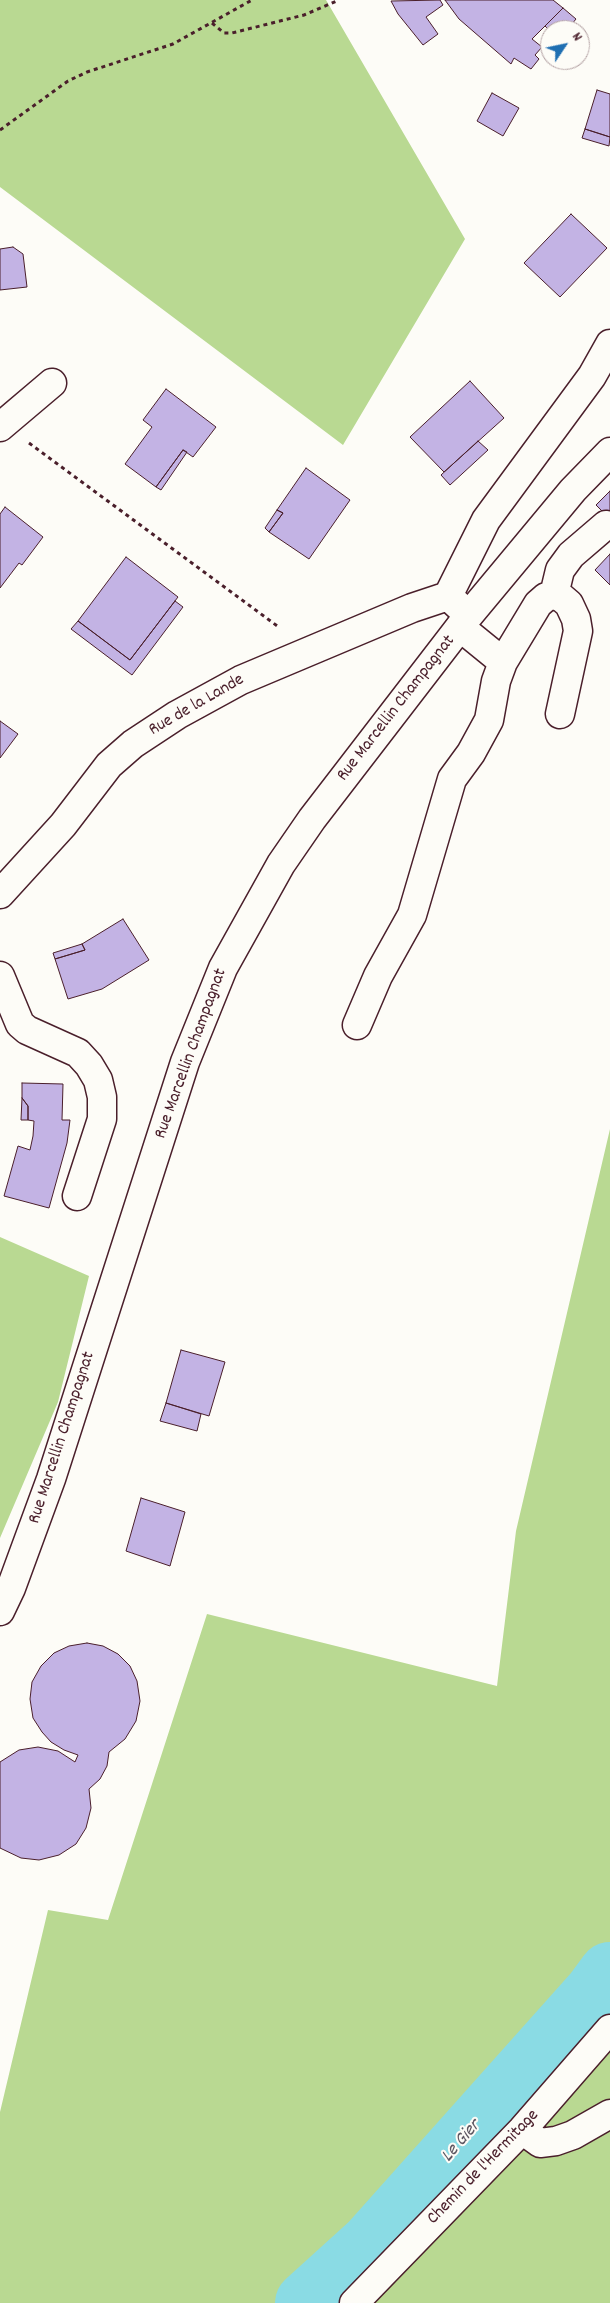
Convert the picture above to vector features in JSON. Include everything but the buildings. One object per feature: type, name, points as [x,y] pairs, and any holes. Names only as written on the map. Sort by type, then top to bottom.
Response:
[{"type":"street","points":[[503,662],[464,621],[448,596],[486,520],[592,376],[610,344]]},
{"type":"street","points":[[0,428],[52,383]]},
{"type":"street","name":"Rue Marcellin Champagnat","points":[[0,1611],[11,1588],[51,1479],[185,1062],[223,968],[281,864],[312,819],[464,621],[573,490],[610,452]]},
{"type":"street","points":[[554,596],[560,570],[571,556],[606,525]]},
{"type":"street","name":"Rue de la Lande","points":[[0,894],[63,824],[109,765],[148,734],[177,715],[241,680],[412,608],[448,596]]},
{"type":"street","points":[[357,1025],[378,976],[412,915],[452,778],[471,753],[489,720],[496,680],[503,662],[538,604],[546,597],[554,596],[562,598],[574,611],[578,630],[560,714]]},
{"type":"street","points":[[0,976],[20,1024],[27,1030],[78,1053],[89,1064],[98,1080],[102,1097],[102,1119],[77,1196]]},
{"type":"street","name":"Chemin de l'Hermitage","points":[[354,2303],[522,2130],[610,2029]]},
{"type":"street","points":[[522,2130],[540,2143],[556,2141],[573,2135],[610,2114]]},
{"type":"path","points":[[0,130],[68,81],[87,72],[173,44],[252,0]]},
{"type":"path","points":[[212,23],[224,33],[232,33],[304,15],[339,0]]},
{"type":"path","points":[[38,449],[281,629]]},
{"type":"green space","points":[[0,0],[326,0],[465,239],[343,445],[0,187]]},
{"type":"green space","points":[[610,1129],[610,2303],[0,2303],[0,2112],[48,1910],[108,1920],[207,1614],[497,1686],[516,1531]]},
{"type":"green space","points":[[0,1237],[89,1276],[58,1402],[0,1538]]},
{"type":"waterway","name":"Le Gier","points":[[307,2303],[371,2245],[596,1993],[610,1974]]}]
